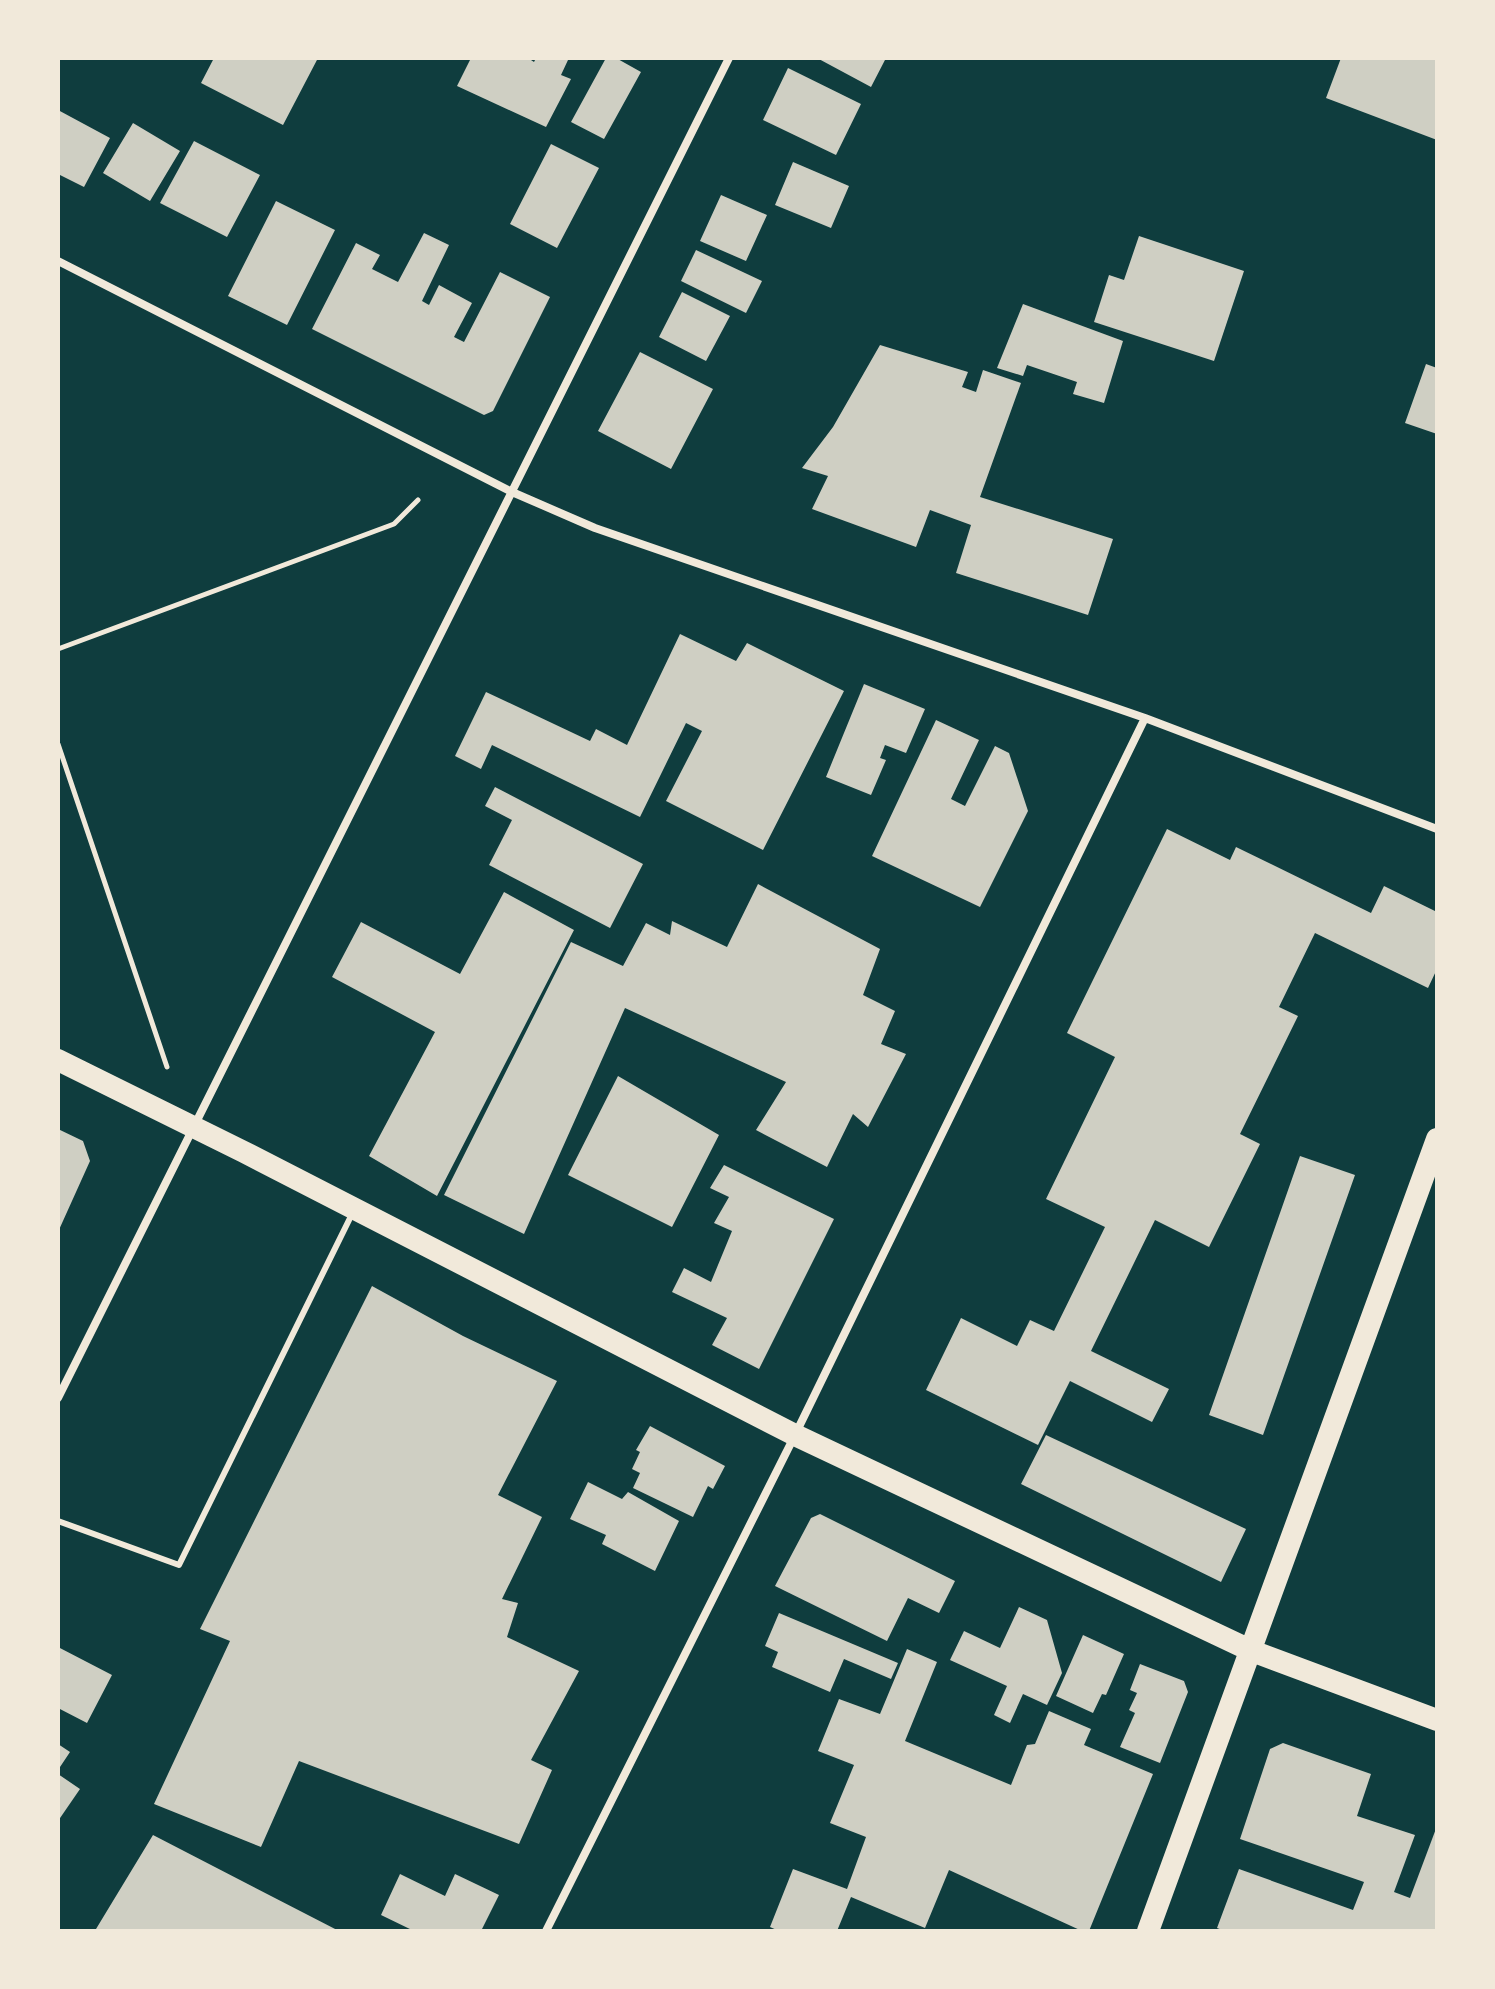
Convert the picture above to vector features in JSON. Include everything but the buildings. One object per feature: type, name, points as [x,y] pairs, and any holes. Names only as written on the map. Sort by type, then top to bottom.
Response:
[{"type":"highway","points":[[58,1060],[795,1435],[1252,1651],[1437,1720]]},
{"type":"highway","points":[[1148,1931],[1437,1139]]},
{"type":"street","points":[[58,1398],[729,58]]},
{"type":"street","points":[[58,261],[512,492],[595,528],[1145,718],[1437,829]]},
{"type":"street","points":[[546,1931],[795,1435],[1145,718]]},
{"type":"lane","points":[[58,1521],[179,1565],[355,1209]]},
{"type":"path","points":[[58,649],[394,524],[418,500]]},
{"type":"path","points":[[58,744],[167,1067]]}]
